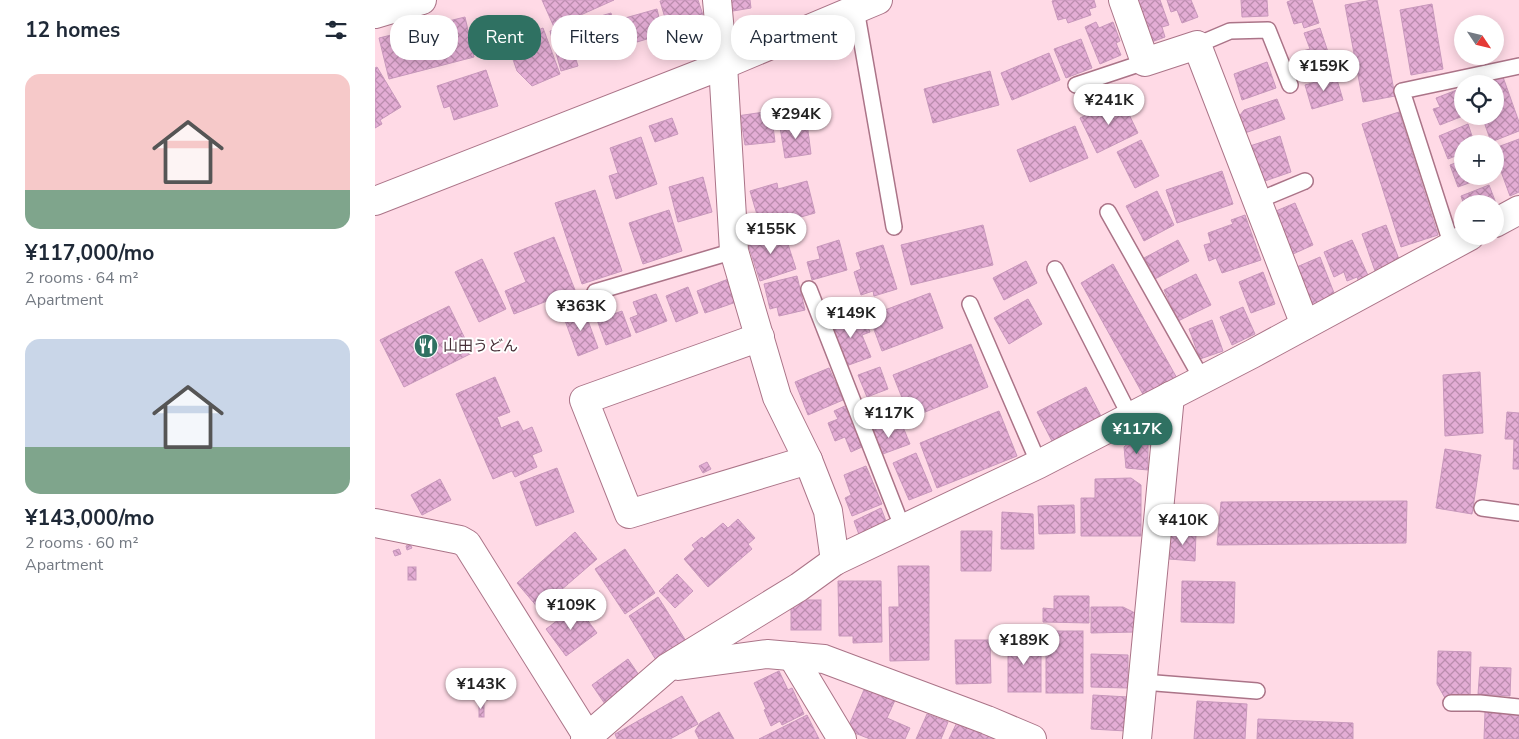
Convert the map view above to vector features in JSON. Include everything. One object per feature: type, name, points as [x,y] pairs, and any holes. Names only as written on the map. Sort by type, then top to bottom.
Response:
[{"type":"street","points":[[375,14],[422,0]]},
{"type":"street","points":[[717,0],[723,64],[734,251],[777,397],[808,460],[829,511],[835,561]]},
{"type":"street","points":[[1123,0],[1145,62],[1197,45],[1305,325]]},
{"type":"street","points":[[375,201],[723,64],[867,4]]},
{"type":"street","points":[[1504,218],[1519,210]]},
{"type":"street","points":[[375,523],[460,540],[467,544],[587,739],[667,668],[799,587],[835,561],[1039,464],[1202,380],[1454,245]]},
{"type":"street","points":[[760,337],[584,400],[629,514],[808,460]]},
{"type":"street","points":[[1137,739],[1170,396]]},
{"type":"street","points":[[667,668],[767,654],[824,659],[987,720],[1032,739]]},
{"type":"street","points":[[792,656],[842,739]]},
{"type":"lane","points":[[867,4],[895,227]]},
{"type":"lane","points":[[1197,45],[1230,31],[1268,30],[1290,85]]},
{"type":"lane","points":[[1076,85],[1145,62]]},
{"type":"lane","points":[[1454,223],[1402,91],[1519,66]]},
{"type":"lane","points":[[1257,201],[1305,181]]},
{"type":"lane","points":[[1108,212],[1202,380]]},
{"type":"lane","points":[[595,292],[734,251]]},
{"type":"lane","points":[[1055,269],[1131,416]]},
{"type":"lane","points":[[809,289],[903,529]]},
{"type":"lane","points":[[970,304],[1039,464]]},
{"type":"lane","points":[[1482,508],[1519,513]]},
{"type":"lane","points":[[1143,682],[1257,691]]},
{"type":"lane","points":[[1451,703],[1480,703],[1519,707]]},
{"type":"building","points":[[542,0],[614,0],[581,15],[551,15],[551,20]]},
{"type":"building","points":[[698,0],[703,15],[664,15],[660,1]]},
{"type":"building","points":[[731,0],[750,0],[751,8],[733,11]]},
{"type":"building","points":[[1094,0],[1096,7],[1089,9],[1091,15],[1068,23],[1066,18],[1058,20],[1052,1]]},
{"type":"building","points":[[1134,0],[1160,0],[1169,25],[1162,27],[1165,37],[1149,43]]},
{"type":"building","points":[[1167,0],[1191,0],[1198,17],[1182,23],[1177,10],[1171,12]]},
{"type":"building","points":[[1241,0],[1267,0],[1268,16],[1242,17]]},
{"type":"building","points":[[1292,0],[1312,0],[1319,23],[1304,28],[1302,22],[1294,24],[1287,2]]},
{"type":"building","points":[[1377,0],[1395,96],[1363,102],[1345,5]]},
{"type":"building","points":[[1432,4],[1443,69],[1411,75],[1400,10]]},
{"type":"building","points":[[657,9],[658,15],[647,15],[647,39],[637,42],[637,15]]},
{"type":"building","points":[[465,17],[468,30],[468,59],[389,79],[379,38],[390,35],[390,60],[458,60],[458,19]]},
{"type":"building","points":[[1096,22],[1099,28],[1113,22],[1120,41],[1116,43],[1121,55],[1100,64],[1085,27]]},
{"type":"building","points":[[543,28],[551,50],[551,60],[555,60],[560,74],[532,86],[517,71],[513,60],[541,60],[541,29]]},
{"type":"building","points":[[1320,28],[1332,64],[1307,73],[1299,52],[1310,49],[1304,33]]},
{"type":"building","points":[[1081,39],[1092,68],[1066,78],[1054,49]]},
{"type":"building","points":[[1049,53],[1060,80],[1012,100],[1001,73]]},
{"type":"building","points":[[558,60],[576,60],[578,66],[561,71]]},
{"type":"building","points":[[1267,62],[1276,88],[1242,100],[1234,74]]},
{"type":"building","points":[[377,67],[401,107],[380,120],[382,124],[375,128],[375,68]]},
{"type":"building","points":[[486,70],[498,106],[454,120],[450,106],[444,108],[437,86]]},
{"type":"building","points":[[990,71],[999,105],[933,123],[924,89]]},
{"type":"building","points":[[1336,76],[1343,100],[1312,109],[1305,85]]},
{"type":"building","points":[[1504,80],[1519,122],[1519,131],[1504,137],[1504,135],[1489,135],[1485,125],[1504,125]]},
{"type":"building","points":[[1454,91],[1454,120],[1440,125],[1433,109],[1440,107],[1436,98]]},
{"type":"building","points":[[1121,98],[1138,133],[1097,153],[1080,118]]},
{"type":"building","points":[[1277,99],[1285,119],[1242,134],[1237,119],[1244,110]]},
{"type":"building","points":[[771,111],[775,142],[745,145],[742,126],[738,126],[737,116]]},
{"type":"building","points":[[1399,112],[1438,235],[1401,247],[1362,124]]},
{"type":"building","points":[[672,118],[678,134],[655,142],[649,126]]},
{"type":"building","points":[[807,123],[811,154],[785,158],[780,127]]},
{"type":"building","points":[[1466,125],[1468,125],[1472,135],[1454,135],[1454,157],[1448,159],[1439,136]]},
{"type":"building","points":[[1075,126],[1088,158],[1030,182],[1017,150]]},
{"type":"building","points":[[1280,136],[1291,172],[1262,182],[1250,146]]},
{"type":"building","points":[[641,137],[657,184],[616,199],[609,176],[618,173],[610,148]]},
{"type":"building","points":[[1519,139],[1519,192],[1510,196],[1504,180],[1504,145]]},
{"type":"building","points":[[1141,140],[1159,176],[1135,188],[1117,152]]},
{"type":"building","points":[[1454,163],[1454,176],[1450,165]]},
{"type":"building","points":[[1222,171],[1233,204],[1177,223],[1166,190]]},
{"type":"building","points":[[703,177],[712,212],[678,222],[669,187]]},
{"type":"building","points":[[807,181],[815,213],[776,224],[773,214],[758,218],[750,191],[777,183],[778,189]]},
{"type":"building","points":[[1489,185],[1493,195],[1464,195]]},
{"type":"building","points":[[595,190],[622,271],[582,284],[555,203]]},
{"type":"building","points":[[1157,191],[1174,225],[1144,241],[1126,206]]},
{"type":"building","points":[[1295,203],[1313,245],[1293,254],[1276,211]]},
{"type":"building","points":[[669,210],[682,251],[643,264],[629,223]]},
{"type":"building","points":[[1245,215],[1261,260],[1222,273],[1216,258],[1209,261],[1204,245],[1211,243],[1208,233],[1233,224],[1231,220]]},
{"type":"building","points":[[983,225],[993,265],[911,285],[901,245]]},
{"type":"building","points":[[1386,225],[1400,262],[1375,271],[1362,234]]},
{"type":"building","points":[[783,229],[796,269],[760,281],[747,241]]},
{"type":"building","points":[[554,237],[575,290],[514,314],[505,291],[526,282],[514,253]]},
{"type":"building","points":[[839,240],[847,270],[812,280],[807,262],[820,259],[817,247]]},
{"type":"building","points":[[1178,240],[1189,261],[1155,279],[1144,258]]},
{"type":"building","points":[[1352,240],[1371,282],[1361,287],[1357,277],[1347,281],[1344,272],[1334,277],[1324,252]]},
{"type":"building","points":[[883,245],[897,289],[874,296],[873,291],[861,295],[854,272],[861,269],[856,253]]},
{"type":"building","points":[[1320,257],[1336,298],[1308,309],[1292,269]]},
{"type":"building","points":[[482,259],[506,309],[479,322],[455,272]]},
{"type":"building","points":[[1026,261],[1037,283],[1004,300],[993,278]]},
{"type":"building","points":[[1113,264],[1178,380],[1145,398],[1081,283]]},
{"type":"building","points":[[1263,272],[1275,304],[1251,313],[1239,282]]},
{"type":"building","points":[[1196,274],[1211,305],[1178,321],[1164,290]]},
{"type":"building","points":[[797,276],[805,310],[779,316],[777,307],[770,309],[764,284]]},
{"type":"building","points":[[731,278],[739,301],[705,313],[697,291]]},
{"type":"building","points":[[688,287],[698,313],[676,322],[666,296]]},
{"type":"building","points":[[930,293],[943,328],[882,351],[869,316]]},
{"type":"building","points":[[656,294],[667,321],[636,333],[630,318],[638,315],[633,302]]},
{"type":"building","points":[[1028,299],[1042,324],[1009,344],[994,318]]},
{"type":"building","name":"山田うどん","points":[[449,306],[472,353],[404,387],[380,340]]},
{"type":"building","points":[[583,307],[598,348],[578,356],[563,315]]},
{"type":"building","points":[[1243,307],[1255,334],[1232,345],[1220,317]]},
{"type":"building","points":[[622,311],[631,336],[606,345],[597,320]]},
{"type":"building","points":[[850,314],[854,326],[866,322],[870,332],[862,335],[871,357],[846,366],[829,321]]},
{"type":"building","points":[[1212,320],[1223,351],[1200,359],[1189,329]]},
{"type":"building","points":[[971,344],[988,387],[910,418],[893,375]]},
{"type":"building","points":[[880,367],[888,389],[867,397],[858,375]]},
{"type":"building","points":[[829,368],[843,400],[808,415],[795,382]]},
{"type":"building","points":[[1480,372],[1483,433],[1445,436],[1443,375]]},
{"type":"building","points":[[495,377],[510,412],[497,417],[501,428],[518,421],[523,431],[532,427],[542,451],[532,455],[537,467],[515,477],[512,471],[493,479],[456,394]]},
{"type":"building","points":[[1086,387],[1102,418],[1053,443],[1037,412]]},
{"type":"building","points":[[847,405],[864,446],[851,452],[845,437],[835,441],[828,423],[838,419],[834,411]]},
{"type":"building","points":[[999,411],[1017,456],[937,488],[920,443]]},
{"type":"building","points":[[1507,412],[1519,413],[1519,469],[1513,469],[1514,439],[1505,439]]},
{"type":"building","points":[[891,423],[894,431],[903,427],[910,444],[880,455],[870,431]]},
{"type":"building","points":[[1133,439],[1148,440],[1148,470],[1126,468],[1124,447]]},
{"type":"building","points":[[1445,449],[1481,455],[1472,514],[1436,508]]},
{"type":"building","points":[[916,453],[932,491],[909,500],[893,463]]},
{"type":"building","points":[[707,462],[711,469],[703,473],[699,466]]},
{"type":"building","points":[[866,466],[882,504],[852,516],[845,498],[851,495],[844,475]]},
{"type":"building","points":[[557,468],[574,512],[536,526],[520,482]]},
{"type":"building","points":[[1131,478],[1141,485],[1141,536],[1081,536],[1081,498],[1095,498],[1095,479]]},
{"type":"building","points":[[440,479],[451,500],[422,515],[411,495]]},
{"type":"building","points":[[1407,501],[1406,543],[1217,545],[1221,502]]},
{"type":"building","points":[[1074,505],[1075,533],[1039,534],[1038,506]]},
{"type":"building","points":[[881,508],[889,529],[861,540],[854,521]]},
{"type":"building","points":[[1002,512],[1033,514],[1034,549],[1001,549]]},
{"type":"building","points":[[738,519],[755,538],[748,544],[752,549],[708,587],[684,559],[695,549],[692,545],[702,537],[704,539],[723,523],[728,528]]},
{"type":"building","points":[[961,531],[992,531],[991,571],[961,571]]},
{"type":"building","points":[[1171,531],[1196,533],[1195,561],[1169,559]]},
{"type":"building","points":[[575,532],[597,559],[539,609],[517,583]]},
{"type":"building","points":[[410,544],[412,548],[407,550],[406,546]]},
{"type":"building","points":[[399,549],[401,554],[395,556],[393,551]]},
{"type":"building","points":[[625,549],[655,593],[625,614],[595,569]]},
{"type":"building","points":[[898,566],[929,566],[929,660],[890,661],[889,607],[899,607]]},
{"type":"building","points":[[408,567],[416,567],[416,580],[408,580]]},
{"type":"building","points":[[677,574],[693,591],[675,608],[659,591]]},
{"type":"building","points":[[838,581],[881,581],[882,642],[853,643],[853,636],[839,636]]},
{"type":"building","points":[[1182,581],[1235,582],[1234,623],[1181,622]]},
{"type":"building","points":[[1054,596],[1089,596],[1089,623],[1043,622],[1043,608],[1054,609]]},
{"type":"building","points":[[658,597],[686,641],[656,660],[629,616]]},
{"type":"building","points":[[791,600],[821,600],[821,630],[791,630]]},
{"type":"building","points":[[577,606],[597,633],[566,656],[546,629]]},
{"type":"building","points":[[1091,607],[1123,607],[1135,613],[1135,632],[1091,633]]},
{"type":"building","points":[[1046,631],[1083,631],[1083,693],[1046,693]]},
{"type":"building","points":[[1008,639],[1041,639],[1041,692],[1008,692]]},
{"type":"building","points":[[955,640],[990,640],[991,683],[956,684]]},
{"type":"building","points":[[1438,651],[1471,652],[1470,698],[1445,698],[1437,684]]},
{"type":"building","points":[[1091,654],[1128,655],[1128,688],[1091,687]]},
{"type":"building","points":[[628,659],[641,678],[605,704],[592,685]]},
{"type":"building","points":[[1480,667],[1511,668],[1510,696],[1478,694]]},
{"type":"building","points":[[779,671],[788,690],[792,688],[804,714],[782,725],[780,721],[771,726],[764,710],[766,709],[754,683]]},
{"type":"building","points":[[866,685],[896,698],[887,718],[910,728],[905,739],[870,739],[847,730]]},
{"type":"building","points":[[479,686],[488,686],[488,700],[478,700]]},
{"type":"building","points":[[1093,695],[1128,697],[1126,731],[1091,729]]},
{"type":"building","points":[[682,696],[698,724],[670,739],[617,739],[615,734]]},
{"type":"building","points":[[1197,701],[1247,704],[1245,739],[1194,739]]},
{"type":"building","points":[[479,702],[484,702],[484,717],[479,717]]},
{"type":"building","points":[[719,712],[734,739],[699,739],[695,731],[700,723]]},
{"type":"building","points":[[1485,712],[1519,713],[1519,739],[1484,739]]},
{"type":"building","points":[[927,714],[948,722],[941,739],[916,739]]},
{"type":"building","points":[[807,715],[819,739],[759,739]]},
{"type":"building","points":[[960,716],[997,739],[949,739]]},
{"type":"building","points":[[1258,719],[1353,723],[1353,739],[1257,739]]},
{"type":"place","name":"山田うどん","points":[[426,346]]}]
